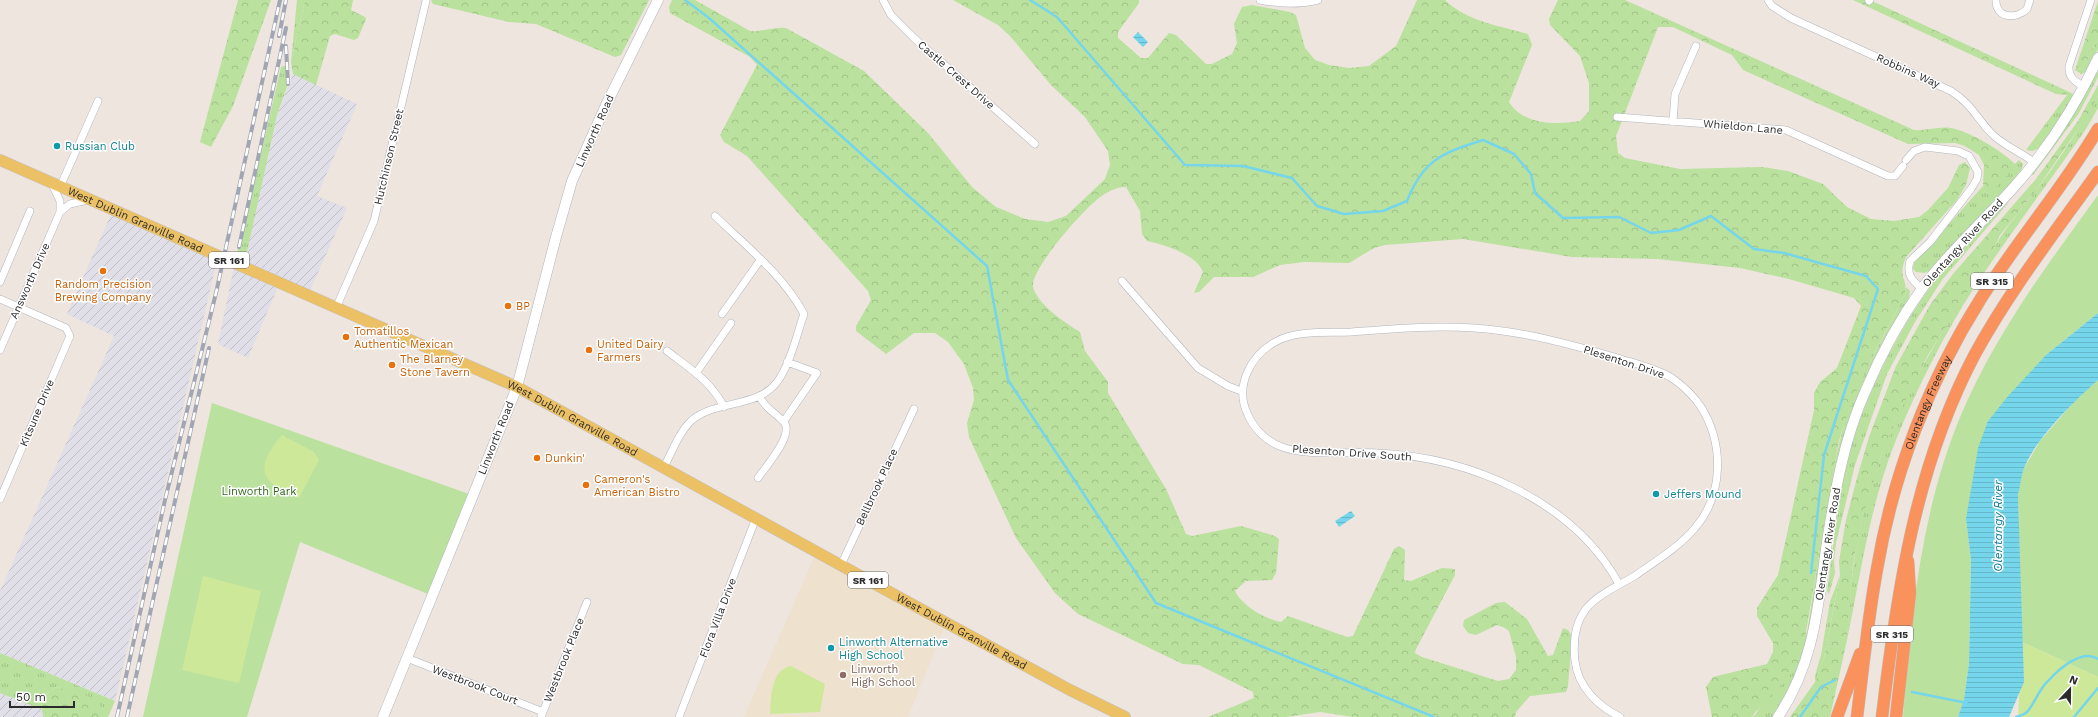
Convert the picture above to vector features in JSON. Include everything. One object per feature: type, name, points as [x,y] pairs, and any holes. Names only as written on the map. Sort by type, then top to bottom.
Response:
[{"type":"highway","name":"Olentangy Freeway","points":[[1857,717],[1877,568],[1889,510],[1909,447],[1929,396],[1954,344],[1980,300],[2098,129]]},
{"type":"highway","name":"Olentangy Freeway","points":[[1882,717],[1893,620],[1906,551],[1932,455],[1950,406],[1975,354],[2004,306],[2098,172]]},
{"type":"highway","points":[[1896,717],[1910,593],[1910,580],[1906,551]]},
{"type":"highway","points":[[1837,717],[1867,634]]},
{"type":"main road","name":"Linworth Road","points":[[383,717],[517,387],[550,258],[572,182],[606,105],[658,0]]},
{"type":"main road","name":"Olentangy River Road","points":[[1778,717],[1787,704],[1803,671],[1816,626],[1836,485],[1848,440],[1864,393],[1889,342],[1922,288],[1947,258],[2014,188],[2053,139],[2084,87],[2098,58]]},
{"type":"main road","name":"West Dublin Granville Road","points":[[0,160],[517,387],[1070,690],[1126,717]]},
{"type":"street","name":"Castle Crest Drive","points":[[882,0],[891,16],[914,38],[1035,144]]},
{"type":"street","points":[[1260,0],[1279,4],[1299,4],[1318,0]]},
{"type":"street","name":"Robbins Way","points":[[1768,0],[1777,10],[1791,18],[1951,90],[1961,97],[1973,109],[1992,134],[2002,143],[2034,163]]},
{"type":"street","points":[[1996,0],[1997,6],[2001,12],[2007,16],[2014,17],[2027,10],[2030,0]]},
{"type":"street","points":[[2084,87],[2073,80],[2070,76],[2069,66],[2091,0]]},
{"type":"street","name":"Hutchinson Street","points":[[336,308],[374,221],[426,1]]},
{"type":"street","points":[[1673,122],[1675,94],[1696,46]]},
{"type":"street","points":[[60,212],[60,201],[55,185],[98,101]]},
{"type":"street","name":"Whieldon Lane","points":[[1617,117],[1780,129],[1888,176],[1895,176],[1914,151],[1925,147],[1958,151],[1969,156],[1978,172],[1977,178],[1971,189],[1930,242],[1910,261],[1908,274],[1912,280],[1922,288]]},
{"type":"street","points":[[60,212],[70,204],[90,199]]},
{"type":"street","points":[[0,282],[30,211]]},
{"type":"street","name":"Answorth Drive","points":[[0,350],[60,212]]},
{"type":"street","points":[[664,467],[682,433],[692,420],[724,407],[759,396],[777,383],[787,362],[804,314],[799,304],[761,260],[715,216]]},
{"type":"street","points":[[722,314],[761,260]]},
{"type":"street","points":[[1122,281],[1198,368],[1228,386],[1241,391]]},
{"type":"street","points":[[0,299],[19,307]]},
{"type":"street","name":"Kitsune Drive","points":[[0,499],[70,336],[66,328],[19,307]]},
{"type":"street","points":[[696,372],[731,324]]},
{"type":"street","name":"Plesenton Drive","points":[[1241,391],[1250,366],[1262,350],[1279,339],[1297,335],[1400,329],[1474,328],[1525,335],[1598,352],[1671,378],[1686,389],[1698,403],[1709,422],[1716,443],[1718,462],[1716,487],[1709,507],[1696,527],[1680,543],[1633,577],[1601,595],[1584,611],[1575,631],[1573,650],[1576,668],[1585,688],[1597,703],[1620,717]]},
{"type":"street","points":[[667,351],[696,372],[713,388],[724,407]]},
{"type":"street","points":[[784,421],[817,373],[787,362]]},
{"type":"street","name":"Plesenton Drive South","points":[[1241,391],[1246,414],[1259,433],[1280,447],[1305,451],[1375,453],[1431,459],[1467,469],[1505,484],[1539,502],[1571,526],[1595,549],[1619,584]]},
{"type":"street","points":[[758,478],[786,437],[787,429],[784,421],[764,406],[759,396]]},
{"type":"street","name":"Bellbrook Place","points":[[841,565],[914,409]]},
{"type":"street","name":"Flora Villa Drive","points":[[679,717],[756,518]]},
{"type":"street","name":"Westbrook Place","points":[[542,714],[587,602]]},
{"type":"street","name":"Westbrook Court","points":[[406,658],[542,714]]},
{"type":"shaded area","points":[[293,74],[357,104],[317,196],[347,208],[308,295],[280,282],[248,358],[218,344],[236,257],[244,261],[277,115]]},
{"type":"shaded area","points":[[112,212],[217,260],[115,701],[0,653],[0,591],[114,336],[67,314]]},
{"type":"shaded area","name":"Linworth High School","points":[[815,555],[945,626],[908,717],[744,717]]},
{"type":"shaded area","points":[[0,693],[41,709],[44,717],[0,717]]},
{"type":"green space","points":[[238,0],[271,0],[233,106],[211,147],[200,142]]},
{"type":"green space","points":[[297,0],[305,0],[291,62]]},
{"type":"green space","points":[[305,0],[353,0],[351,10],[365,17],[366,19],[358,38],[354,40],[335,34],[330,36],[316,85],[293,74],[291,62]]},
{"type":"green space","points":[[431,0],[649,0],[621,55],[615,57],[536,24],[509,22],[433,4]]},
{"type":"green space","points":[[672,0],[695,0],[750,31],[786,28],[864,71],[928,133],[972,187],[996,207],[1025,219],[1048,222],[1066,216],[1105,179],[1110,165],[1108,151],[1085,117],[1051,85],[1010,36],[998,25],[953,0],[1139,0],[1139,3],[1118,32],[1118,38],[1141,58],[1148,58],[1169,33],[1176,35],[1206,64],[1212,64],[1232,54],[1237,43],[1234,24],[1242,7],[1252,5],[1290,12],[1296,15],[1305,48],[1315,60],[1329,65],[1349,68],[1369,66],[1396,46],[1417,0],[1445,0],[1453,7],[1473,18],[1528,34],[1532,45],[1509,102],[1515,110],[1531,119],[1541,122],[1561,123],[1580,121],[1589,111],[1589,83],[1580,56],[1550,25],[1549,19],[1558,0],[1625,0],[1914,130],[1951,128],[1967,133],[1995,148],[2016,165],[1993,191],[1985,193],[1983,186],[1984,165],[1979,155],[1965,146],[1955,143],[1908,144],[1743,70],[1732,55],[1673,27],[1658,27],[1616,136],[1618,153],[1625,158],[1680,169],[1762,167],[1788,171],[1823,184],[1847,207],[1871,219],[1894,221],[1919,217],[1927,211],[1948,188],[1959,165],[1965,162],[1970,168],[1966,185],[1957,200],[1906,257],[1903,264],[1902,270],[1906,289],[1905,295],[1858,387],[1838,445],[1802,655],[1798,666],[1751,717],[1712,717],[1706,687],[1713,677],[1767,664],[1773,652],[1773,643],[1757,616],[1757,608],[1778,575],[1814,410],[1814,393],[1820,382],[1837,368],[1861,306],[1854,298],[1789,279],[1740,268],[1657,259],[1572,257],[1463,239],[1385,245],[1374,248],[1349,263],[1304,262],[1280,265],[1253,277],[1214,277],[1199,292],[1194,293],[1203,272],[1194,260],[1179,251],[1147,241],[1142,234],[1140,211],[1126,187],[1114,189],[1103,195],[1073,223],[1050,252],[1035,277],[1033,286],[1035,293],[1045,306],[1067,324],[1080,332],[1085,351],[1108,382],[1108,393],[1166,489],[1186,534],[1192,536],[1241,526],[1275,536],[1279,539],[1276,573],[1272,580],[1246,581],[1235,591],[1238,597],[1248,607],[1261,615],[1281,622],[1288,616],[1347,637],[1353,636],[1394,549],[1399,546],[1405,550],[1404,580],[1411,581],[1442,568],[1455,569],[1455,575],[1416,649],[1415,653],[1422,657],[1498,681],[1509,679],[1516,670],[1516,657],[1509,631],[1497,625],[1476,635],[1468,633],[1463,626],[1464,620],[1496,603],[1505,602],[1527,619],[1548,656],[1553,655],[1563,628],[1568,630],[1572,636],[1568,686],[1566,692],[1530,696],[1516,712],[1515,717],[1354,717],[1320,712],[1286,717],[1208,717],[1254,698],[1253,692],[1199,665],[1183,664],[1078,614],[1055,593],[1016,538],[969,437],[967,423],[974,400],[973,388],[964,364],[948,342],[935,333],[914,333],[886,354],[856,331],[856,326],[871,300],[868,291],[747,156],[724,142],[720,135],[757,65],[750,57],[670,13],[669,7]]},
{"type":"green space","points":[[1853,0],[1870,0],[2065,90],[2067,95],[2056,94]]},
{"type":"green space","points":[[2098,1],[2098,39],[2082,70],[2076,67]]},
{"type":"green space","points":[[2098,39],[2098,49],[2086,72],[2081,74],[2075,70],[2076,67],[2082,70]]},
{"type":"green space","points":[[286,65],[288,84],[277,115],[245,261],[236,257],[281,67]]},
{"type":"green space","points":[[2098,71],[2098,77],[2079,113],[2033,175],[2032,174],[2075,112]]},
{"type":"green space","points":[[2098,85],[2098,96],[2088,115],[2034,193],[2000,235],[1992,253],[1928,355],[1896,420],[1880,458],[1862,519],[1853,564],[1847,640],[1830,717],[1790,717],[1815,682],[1824,658],[1840,576],[1839,561],[1846,520],[1869,437],[1896,366],[1930,305],[1953,274],[2036,179],[2078,121]]},
{"type":"green space","points":[[2065,90],[2073,94],[2071,101],[2040,148],[2032,151],[2026,150],[2067,95]]},
{"type":"green space","points":[[2098,96],[2098,108],[2086,129],[1976,285],[1932,361],[1913,400],[1896,440],[1879,489],[1867,539],[1847,640],[1850,595],[1862,519],[1884,448],[1899,414],[1933,348],[2001,237],[2043,182]]},
{"type":"green space","points":[[2019,160],[2023,164],[2021,172],[2005,191],[1929,271],[1924,273],[1916,272],[1913,269],[1914,263],[1983,186],[1985,193]]},
{"type":"green space","points":[[2098,195],[2098,313],[2046,355],[1966,519],[1971,560],[1969,663],[1964,699],[1958,717],[1903,717],[1914,602],[1920,564],[1936,488],[1947,451],[1975,385],[2006,329],[2041,274]]},
{"type":"green space","points":[[2010,201],[1942,280],[1915,322],[1887,374],[1855,465],[1836,543],[1834,561],[1835,573],[1829,594],[1827,591],[1837,516],[1845,471],[1852,445],[1871,391],[1897,339],[1928,290],[1960,251]]},
{"type":"green space","points":[[1906,287],[1910,291],[1908,303],[1862,389],[1811,627],[1797,674],[1772,717],[1751,717],[1755,715],[1807,632],[1831,478],[1846,415],[1860,381],[1905,295]]},
{"type":"green space","points":[[2098,380],[2098,677],[2022,642],[2018,495],[2023,470],[2040,441],[2078,397]]},
{"type":"green space","name":"Linworth Park","points":[[212,403],[469,494],[428,594],[300,542],[247,717],[143,717]]},
{"type":"green space","points":[[282,435],[314,452],[319,460],[299,498],[276,486],[269,480],[265,473],[267,457]]},
{"type":"green space","points":[[1840,575],[1824,658],[1815,682],[1830,602]]},
{"type":"green space","points":[[203,576],[261,591],[239,683],[182,670]]},
{"type":"green space","points":[[2022,642],[2098,677],[2098,717],[2018,717]]},
{"type":"green space","points":[[0,653],[115,701],[108,717],[105,717],[99,704],[93,700],[79,693],[57,687],[50,691],[46,696],[41,709],[0,693]]},
{"type":"green space","points":[[791,666],[825,684],[820,712],[770,714],[773,685],[776,678],[784,668]]},
{"type":"green space","points":[[57,687],[79,693],[93,699],[103,710],[105,717],[44,717],[42,712],[43,699],[52,689]]},
{"type":"water","points":[[1138,32],[1148,42],[1143,47],[1133,37]]},
{"type":"water","name":"Olentangy River","points":[[2098,313],[2098,380],[2066,410],[2036,447],[2028,459],[2023,471],[2018,495],[2024,682],[2009,717],[1958,717],[1964,699],[1969,663],[1971,560],[1966,519],[1978,448],[1988,421],[2009,395],[2046,355]]},
{"type":"water","points":[[1351,511],[1355,516],[1339,527],[1335,521]]},
{"type":"waterway","points":[[685,0],[709,18],[987,266],[1008,380],[1156,603],[1434,717]]},
{"type":"waterway","points":[[1030,0],[1057,17],[1185,165],[1243,166],[1292,178],[1317,206],[1344,214],[1383,211],[1407,201],[1420,176],[1427,167],[1436,160],[1456,149],[1483,140],[1514,154],[1531,174],[1535,193],[1563,218],[1619,217],[1651,233],[1679,230],[1711,216],[1754,249],[1784,253],[1866,276],[1878,289],[1824,455],[1811,573]]},
{"type":"waterway","points":[[2016,717],[2027,712],[2045,684],[2071,661],[2085,656],[2092,656],[2098,659]]},
{"type":"waterway","points":[[1800,717],[1821,687],[1835,680]]},
{"type":"waterway","points":[[2074,717],[2098,688]]},
{"type":"waterway","points":[[1912,692],[1967,703]]},
{"type":"railway","points":[[117,717],[165,500],[216,293],[280,0]]},
{"type":"railway","points":[[279,36],[286,0]]},
{"type":"railway","points":[[239,247],[286,28]]},
{"type":"railway","points":[[286,46],[288,84]]},
{"type":"railway","points":[[127,717],[209,348]]},
{"type":"place","name":"Russian Club","points":[[57,146]]},
{"type":"place","name":"Random Precision Brewing Company","points":[[103,271]]},
{"type":"place","name":"BP","points":[[508,306]]},
{"type":"place","name":"Tomatillos Authentic Mexican","points":[[346,337]]},
{"type":"place","name":"United Dairy Farmers","points":[[589,350]]},
{"type":"place","name":"The Blarney Stone Tavern","points":[[392,365]]},
{"type":"place","name":"Dunkin'","points":[[537,458]]},
{"type":"place","name":"Cameron's American Bistro","points":[[586,485]]},
{"type":"place","name":"Jeffers Mound","points":[[1656,494]]},
{"type":"place","name":"Linworth Alternative High School","points":[[831,648]]},
{"type":"place","name":"Linworth High School","points":[[843,675]]}]
